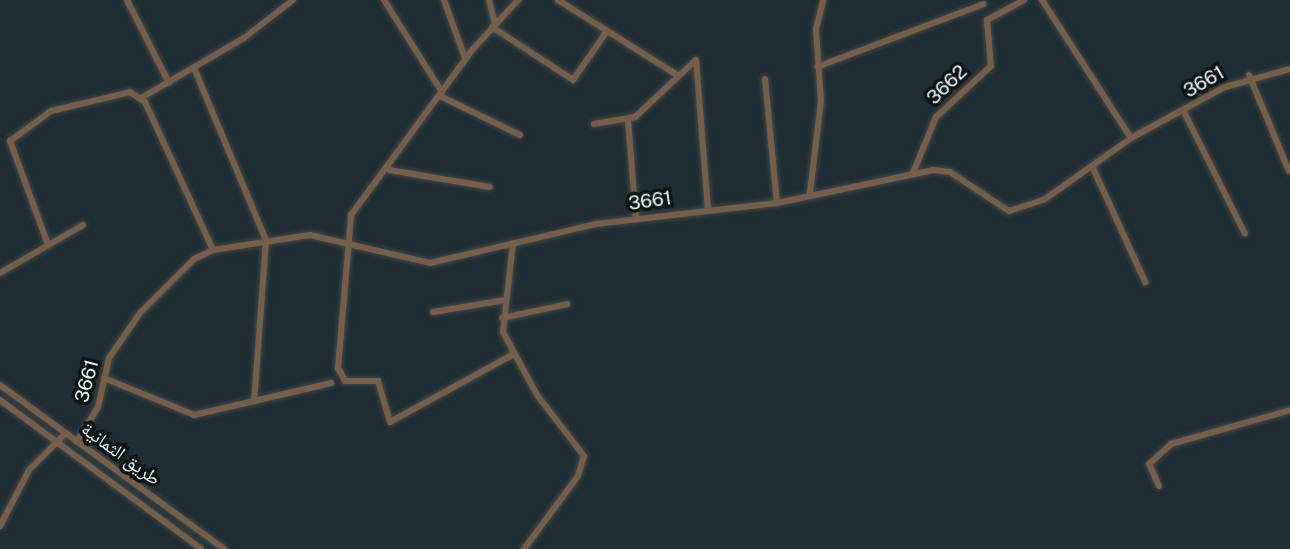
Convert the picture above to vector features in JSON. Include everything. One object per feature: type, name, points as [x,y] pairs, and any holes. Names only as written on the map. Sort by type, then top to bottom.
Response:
[{"type":"street","points":[[127,0],[169,83]]},
{"type":"street","points":[[141,99],[194,68],[293,0]]},
{"type":"street","points":[[384,0],[441,94],[520,135]]},
{"type":"street","points":[[444,0],[466,58]]},
{"type":"street","points":[[489,0],[494,26],[573,80],[607,31]]},
{"type":"street","points":[[512,355],[387,421],[378,381],[345,381],[339,374],[345,240],[355,207],[389,170],[466,58],[518,0]]},
{"type":"street","points":[[558,0],[677,75]]},
{"type":"street","points":[[810,192],[821,101],[817,67],[823,0]]},
{"type":"street","points":[[817,67],[983,2],[987,20],[1024,0]]},
{"type":"street","points":[[1042,0],[1131,138]]},
{"type":"street","name":"3662","points":[[913,173],[936,117],[990,66],[987,20]]},
{"type":"street","points":[[594,124],[628,121],[690,60],[697,61],[708,210]]},
{"type":"street","points":[[194,68],[266,240],[254,402]]},
{"type":"street","name":"3661","points":[[77,442],[94,415],[109,358],[147,303],[213,250],[300,234],[345,240],[422,263],[636,219],[777,202],[810,192],[913,173],[950,173],[1010,211],[1045,199],[1131,138],[1249,75],[1290,69]]},
{"type":"street","points":[[1249,75],[1290,171]]},
{"type":"street","points":[[765,79],[777,202]]},
{"type":"street","points":[[47,242],[10,141],[51,111],[131,92],[141,99],[213,250]]},
{"type":"street","points":[[1184,111],[1245,234]]},
{"type":"street","points":[[628,121],[636,219]]},
{"type":"street","points":[[1092,166],[1144,282]]},
{"type":"street","points":[[389,170],[490,187]]},
{"type":"street","points":[[0,273],[47,242],[83,225]]},
{"type":"street","points":[[513,243],[502,318],[512,355],[584,456],[584,466],[525,549]]},
{"type":"street","points":[[433,312],[505,300]]},
{"type":"street","points":[[502,318],[568,304]]},
{"type":"street","points":[[104,378],[194,415],[331,383]]},
{"type":"street","name":"طريق الثمانية","points":[[0,385],[224,549]]},
{"type":"street","points":[[0,400],[200,549]]},
{"type":"street","points":[[1159,486],[1149,464],[1171,444],[1290,410]]},
{"type":"street","points":[[0,526],[29,470],[66,433]]}]
